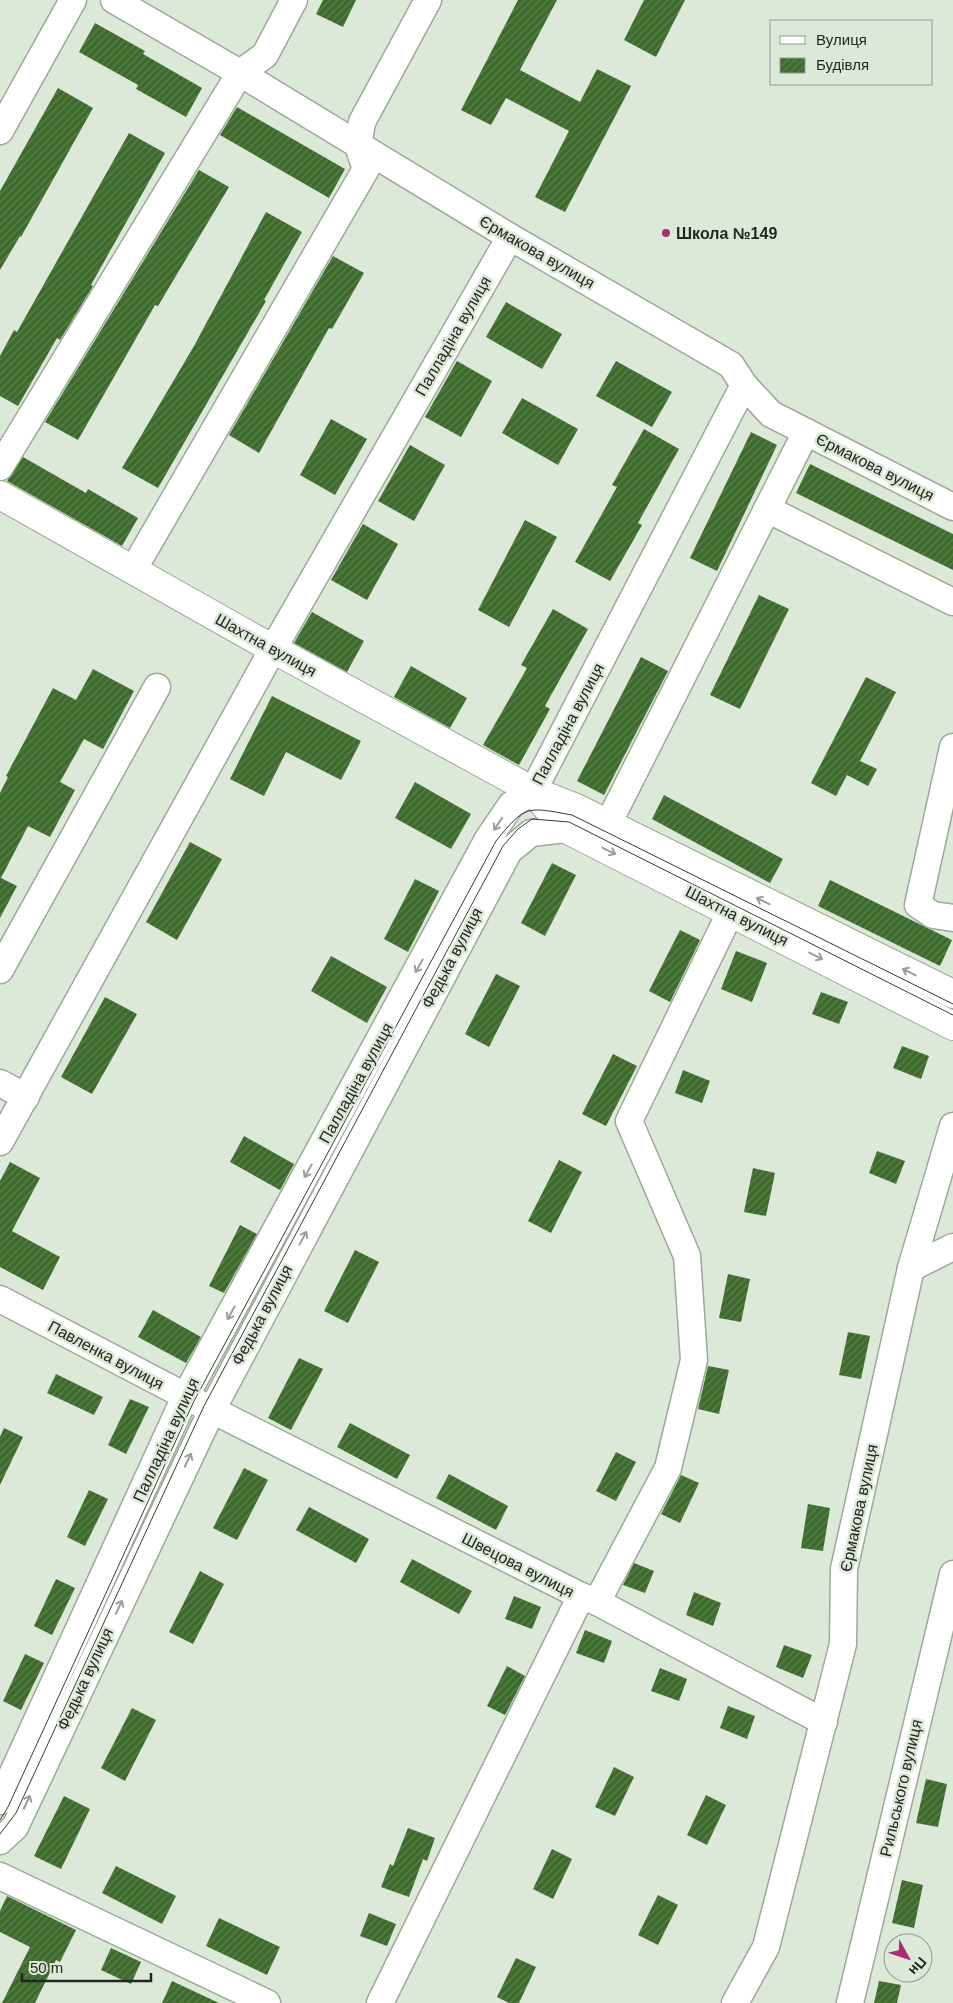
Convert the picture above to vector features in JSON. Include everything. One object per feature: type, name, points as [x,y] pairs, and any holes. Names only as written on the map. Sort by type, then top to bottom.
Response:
[{"type":"main road","name":"Шахтна вулиця","points":[[0,495],[273,649],[533,792],[576,808],[953,994]]},
{"type":"main road","name":"Шахтна вулиця","points":[[533,792],[566,829],[953,1026]]},
{"type":"street","points":[[0,132],[73,0]]},
{"type":"street","name":"Єрмакова вулиця","points":[[114,0],[510,237],[731,366],[744,385],[771,414],[953,507]]},
{"type":"street","points":[[0,467],[240,74],[265,55],[294,0]]},
{"type":"street","points":[[133,570],[366,169],[358,146],[362,122],[428,0]]},
{"type":"street","name":"Палладіна вулиця","points":[[0,1142],[273,649],[510,237]]},
{"type":"street","name":"Палладіна вулиця","points":[[0,1801],[185,1396],[488,839],[511,805],[533,792],[744,385]]},
{"type":"street","points":[[608,824],[806,432]]},
{"type":"street","points":[[767,508],[953,602]]},
{"type":"street","points":[[0,970],[157,686]]},
{"type":"street","points":[[953,747],[918,905],[933,916],[953,918]]},
{"type":"street","points":[[533,792],[531,833],[566,829]]},
{"type":"street","name":"Федька вулиця","points":[[0,1841],[15,1827],[212,1410],[509,850],[531,833]]},
{"type":"street","points":[[380,2003],[589,1599],[668,1468],[694,1360],[687,1256],[629,1121],[730,913]]},
{"type":"street","points":[[0,1083],[26,1097]]},
{"type":"street","name":"Єрмакова вулиця","points":[[735,2003],[766,1947],[824,1722],[843,1644],[844,1569],[911,1268],[953,1126]]},
{"type":"street","points":[[911,1268],[953,1247]]},
{"type":"street","name":"Павленка вулиця","points":[[0,1299],[212,1410]]},
{"type":"street","name":"Швецова вулиця","points":[[212,1410],[589,1599],[824,1722]]},
{"type":"street","name":"Рильського вулиця","points":[[850,2003],[953,1574]]},
{"type":"street","points":[[0,1876],[267,2003]]},
{"type":"building","points":[[323,0],[356,0],[343,27],[316,14]]},
{"type":"building","points":[[518,0],[557,0],[520,70],[580,102],[597,69],[631,86],[565,212],[535,197],[569,131],[506,98],[491,125],[461,110]]},
{"type":"building","points":[[644,0],[685,0],[656,57],[624,40]]},
{"type":"building","points":[[95,23],[145,51],[143,54],[202,88],[186,117],[136,89],[138,85],[79,52]]},
{"type":"building","points":[[58,88],[93,108],[21,237],[0,270],[0,191]]},
{"type":"building","points":[[237,107],[345,169],[329,198],[220,135]]},
{"type":"building","points":[[129,133],[165,153],[91,285],[93,286],[60,340],[57,338],[18,406],[0,396],[0,356],[14,330],[17,332]]},
{"type":"building","points":[[199,170],[229,187],[158,306],[155,305],[78,440],[45,422]]},
{"type":"building","points":[[266,212],[302,232],[264,300],[266,301],[158,488],[122,468],[194,346]]},
{"type":"building","points":[[333,256],[364,273],[332,329],[329,328],[259,453],[229,435]]},
{"type":"building","points":[[506,302],[562,334],[542,369],[486,337]]},
{"type":"building","points":[[457,361],[492,381],[461,437],[425,417]]},
{"type":"building","points":[[616,361],[672,392],[652,427],[596,396]]},
{"type":"building","points":[[522,398],[578,429],[558,465],[502,433]]},
{"type":"building","points":[[331,419],[367,439],[335,495],[300,475]]},
{"type":"building","points":[[644,429],[679,449],[638,523],[642,525],[610,581],[575,562],[617,487],[612,485]]},
{"type":"building","points":[[751,432],[777,445],[717,571],[690,558]]},
{"type":"building","points":[[410,445],[445,465],[414,521],[378,501]]},
{"type":"building","points":[[23,457],[86,493],[88,489],[138,518],[122,546],[7,481]]},
{"type":"building","points":[[810,464],[953,534],[953,570],[796,493]]},
{"type":"building","points":[[525,520],[557,537],[509,627],[478,610]]},
{"type":"building","points":[[363,524],[398,544],[367,600],[331,580]]},
{"type":"building","points":[[759,595],[789,609],[740,709],[710,695]]},
{"type":"building","points":[[553,609],[588,629],[545,706],[550,709],[519,765],[483,745],[527,668],[521,665]]},
{"type":"building","points":[[312,612],[364,641],[347,672],[294,643]]},
{"type":"building","points":[[641,657],[668,671],[604,795],[577,781]]},
{"type":"building","points":[[411,666],[467,698],[450,728],[394,697]]},
{"type":"building","points":[[93,669],[134,691],[103,749],[84,739],[60,782],[75,790],[50,837],[28,826],[1,878],[17,886],[0,918],[0,793],[8,777],[6,776],[53,688],[76,700]]},
{"type":"building","points":[[866,677],[896,692],[860,761],[877,769],[868,786],[847,775],[836,796],[811,783]]},
{"type":"building","points":[[272,696],[361,741],[341,780],[286,752],[264,796],[230,779]]},
{"type":"building","points":[[415,782],[471,814],[451,849],[395,818]]},
{"type":"building","points":[[664,795],[783,859],[770,883],[652,819]]},
{"type":"building","points":[[190,842],[222,859],[177,940],[146,922]]},
{"type":"building","points":[[552,863],[576,875],[545,936],[521,923]]},
{"type":"building","points":[[415,879],[439,891],[408,952],[384,939]]},
{"type":"building","points":[[830,880],[952,940],[940,966],[818,906]]},
{"type":"building","points":[[680,930],[700,940],[670,1002],[649,991]]},
{"type":"building","points":[[736,951],[767,963],[752,1002],[721,989]]},
{"type":"building","points":[[331,956],[387,987],[367,1023],[311,991]]},
{"type":"building","points":[[496,974],[520,986],[489,1047],[465,1034]]},
{"type":"building","points":[[821,992],[848,1002],[839,1024],[812,1014]]},
{"type":"building","points":[[105,997],[137,1014],[92,1094],[61,1077]]},
{"type":"building","points":[[902,1046],[929,1056],[921,1079],[893,1068]]},
{"type":"building","points":[[613,1054],[637,1066],[606,1126],[582,1114]]},
{"type":"building","points":[[683,1070],[710,1081],[702,1103],[675,1093]]},
{"type":"building","points":[[244,1136],[294,1164],[280,1190],[230,1162]]},
{"type":"building","points":[[877,1151],[905,1161],[896,1184],[869,1173]]},
{"type":"building","points":[[559,1160],[582,1172],[551,1233],[528,1221]]},
{"type":"building","points":[[10,1162],[40,1178],[12,1231],[60,1257],[43,1290],[0,1267],[0,1181]]},
{"type":"building","points":[[753,1168],[775,1173],[766,1216],[744,1212]]},
{"type":"building","points":[[240,1225],[257,1234],[224,1293],[209,1286]]},
{"type":"building","points":[[355,1250],[379,1262],[348,1323],[324,1311]]},
{"type":"building","points":[[728,1274],[750,1279],[741,1322],[719,1318]]},
{"type":"building","points":[[153,1310],[201,1337],[186,1363],[138,1337]]},
{"type":"building","points":[[848,1332],[870,1336],[861,1379],[839,1375]]},
{"type":"building","points":[[299,1358],[323,1369],[291,1430],[268,1418]]},
{"type":"building","points":[[708,1366],[729,1370],[719,1414],[698,1409]]},
{"type":"building","points":[[56,1374],[103,1397],[94,1415],[47,1393]]},
{"type":"building","points":[[130,1399],[149,1407],[126,1454],[108,1445]]},
{"type":"building","points":[[350,1423],[410,1455],[397,1479],[337,1447]]},
{"type":"building","points":[[4,1428],[23,1437],[0,1485],[0,1437]]},
{"type":"building","points":[[616,1452],[636,1462],[616,1501],[596,1491]]},
{"type":"building","points":[[244,1468],[268,1480],[237,1540],[213,1528]]},
{"type":"building","points":[[449,1474],[508,1506],[496,1530],[436,1498]]},
{"type":"building","points":[[681,1475],[699,1483],[680,1523],[661,1514]]},
{"type":"building","points":[[89,1490],[108,1499],[85,1546],[67,1537]]},
{"type":"building","points":[[808,1504],[830,1508],[823,1551],[801,1548]]},
{"type":"building","points":[[309,1507],[369,1539],[356,1563],[296,1530]]},
{"type":"building","points":[[412,1559],[472,1591],[459,1614],[400,1582]]},
{"type":"building","points":[[634,1563],[654,1571],[645,1593],[623,1585]]},
{"type":"building","points":[[200,1571],[224,1584],[193,1644],[169,1632]]},
{"type":"building","points":[[56,1579],[75,1588],[52,1635],[34,1626]]},
{"type":"building","points":[[694,1592],[721,1603],[713,1626],[686,1615]]},
{"type":"building","points":[[514,1596],[541,1607],[532,1629],[505,1619]]},
{"type":"building","points":[[585,1630],[612,1641],[604,1663],[576,1653]]},
{"type":"building","points":[[784,1645],[812,1655],[803,1678],[776,1667]]},
{"type":"building","points":[[25,1654],[44,1663],[21,1710],[3,1701]]},
{"type":"building","points":[[507,1666],[525,1676],[505,1715],[487,1706]]},
{"type":"building","points":[[660,1668],[687,1679],[679,1701],[651,1691]]},
{"type":"building","points":[[728,1706],[755,1716],[747,1739],[720,1728]]},
{"type":"building","points":[[132,1708],[156,1720],[125,1781],[101,1768]]},
{"type":"building","points":[[614,1767],[634,1777],[615,1816],[595,1807]]},
{"type":"building","points":[[926,1779],[947,1784],[938,1827],[916,1823]]},
{"type":"building","points":[[706,1795],[726,1805],[707,1845],[687,1835]]},
{"type":"building","points":[[64,1796],[90,1809],[61,1869],[34,1856]]},
{"type":"building","points":[[408,1828],[435,1838],[427,1861],[423,1859],[409,1897],[381,1887],[390,1864],[393,1866]]},
{"type":"building","points":[[552,1849],[572,1859],[553,1899],[533,1889]]},
{"type":"building","points":[[116,1866],[176,1896],[162,1924],[102,1893]]},
{"type":"building","points":[[902,1880],[923,1885],[914,1928],[892,1923]]},
{"type":"building","points":[[658,1895],[678,1905],[658,1945],[638,1935]]},
{"type":"building","points":[[7,1896],[76,1930],[60,1962],[56,1960],[35,2003],[2,2003],[30,1947],[0,1932],[0,1911]]},
{"type":"building","points":[[369,1913],[396,1924],[387,1946],[360,1936]]},
{"type":"building","points":[[219,1918],[280,1947],[267,1975],[206,1946]]},
{"type":"building","points":[[111,1948],[141,1962],[131,1984],[101,1970]]},
{"type":"building","points":[[516,1958],[536,1967],[519,2003],[509,2003],[497,1997]]},
{"type":"building","points":[[172,1981],[219,2003],[162,2003]]},
{"type":"building","points":[[879,1981],[901,1985],[897,2003],[874,2003]]},
{"type":"tram line","points":[[0,1820],[8,1807],[194,1401],[496,841],[521,814],[528,811],[545,810],[572,815],[953,1004]]},
{"type":"tram line","points":[[0,1834],[16,1813],[204,1406],[503,846],[518,829],[532,819],[569,822],[953,1015]]},
{"type":"place","name":"Школа №149","points":[[666,233]]}]
